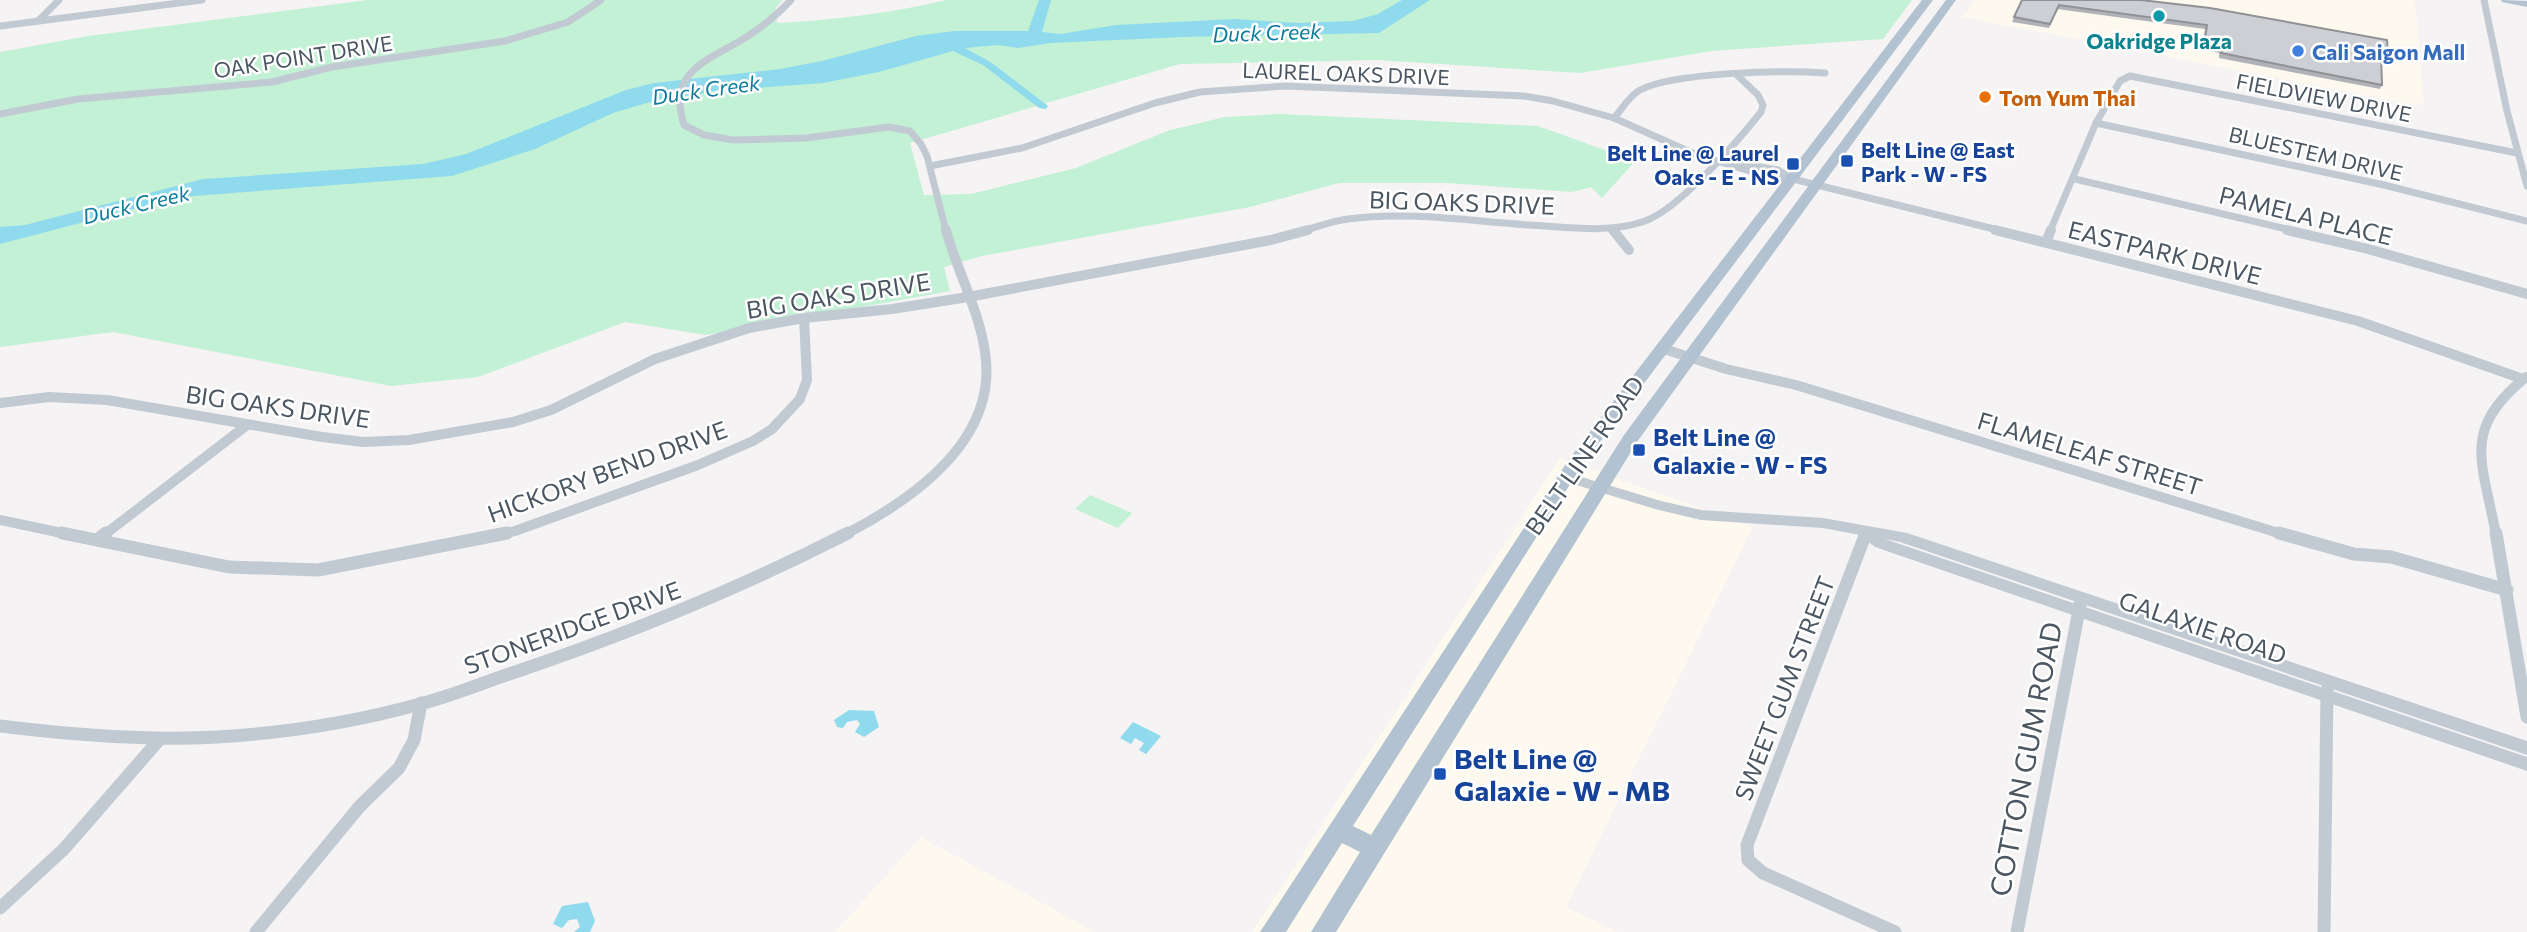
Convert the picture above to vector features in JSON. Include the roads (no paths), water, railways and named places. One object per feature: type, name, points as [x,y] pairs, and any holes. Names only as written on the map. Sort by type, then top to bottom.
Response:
[{"type":"main road","name":"BELT LINE ROAD","points":[[1272,932],[1565,477],[1928,0]]},
{"type":"main road","name":"BELT LINE ROAD","points":[[1322,932],[1599,487],[1951,0]]},
{"type":"main road","points":[[2506,0],[2527,4]]},
{"type":"main road","points":[[1894,43],[1916,48]]},
{"type":"main road","points":[[1833,126],[1855,131]]},
{"type":"main road","points":[[1338,830],[1375,848]]},
{"type":"street","points":[[39,20],[59,0]]},
{"type":"street","points":[[0,26],[202,0]]},
{"type":"street","name":"OAK POINT DRIVE","points":[[0,114],[78,99],[272,82],[332,67],[505,41],[568,22],[601,0]]},
{"type":"street","name":"STONERIDGE DRIVE","points":[[0,726],[51,733],[159,740],[250,734],[421,704],[631,634],[863,526],[918,490],[948,460],[975,417],[986,387],[987,354],[949,241],[930,166],[916,135],[909,130],[890,127],[761,142],[734,142],[713,139],[688,128],[677,110],[686,76],[694,67],[780,14],[791,0]]},
{"type":"street","points":[[2484,0],[2517,153],[2527,186]]},
{"type":"street","points":[[1614,118],[1640,90],[1674,81],[1771,72],[1825,73]]},
{"type":"street","name":"BIG OAKS DRIVE","points":[[0,403],[49,397],[107,400],[363,442],[409,440],[472,431],[551,410],[655,359],[721,336],[804,318],[892,309],[968,297],[1271,240],[1346,219],[1401,216],[1612,228],[1645,221],[1661,213],[1719,161],[1745,132],[1761,112],[1763,105],[1758,94],[1738,76]]},
{"type":"street","name":"FIELDVIEW DRIVE","points":[[2096,123],[2120,81],[2130,76],[2517,153]]},
{"type":"street","name":"LAUREL OAKS DRIVE","points":[[930,166],[1022,148],[1155,103],[1229,88],[1286,86],[1524,96],[1614,118],[1697,155],[1773,178],[1793,179]]},
{"type":"street","points":[[2046,242],[2075,179],[2096,123]]},
{"type":"street","name":"BLUESTEM DRIVE","points":[[2096,123],[2384,185],[2527,221]]},
{"type":"street","name":"EASTPARK DRIVE","points":[[1793,179],[2358,321],[2525,377]]},
{"type":"street","name":"PAMELA PLACE","points":[[2075,179],[2381,252],[2527,294]]},
{"type":"street","points":[[1612,228],[1629,250]]},
{"type":"street","name":"HICKORY BEND DRIVE","points":[[0,520],[229,567],[318,570],[515,531],[698,465],[753,441],[772,429],[800,399],[807,380],[804,318]]},
{"type":"street","name":"FLAMELEAF STREET","points":[[1661,348],[1747,374],[1796,385],[2332,549],[2421,564],[2507,590]]},
{"type":"street","points":[[2525,377],[2496,403],[2483,425],[2480,442],[2527,717]]},
{"type":"street","points":[[97,540],[247,425]]},
{"type":"street","name":"GALAXIE ROAD","points":[[1565,477],[1660,506],[1701,515],[1823,523],[1866,532],[1880,543],[2081,603],[2327,687],[2527,748]]},
{"type":"street","name":"SWEET GUM STREET","points":[[1866,532],[1746,845],[1748,860],[1763,873],[1895,932]]},
{"type":"street","name":"COTTON GUM ROAD","points":[[2017,932],[2081,603]]},
{"type":"street","points":[[2324,932],[2327,687]]},
{"type":"street","name":"GALAXIE ROAD","points":[[2327,687],[2527,764]]},
{"type":"street","points":[[257,932],[360,806],[399,768],[414,740],[421,704]]},
{"type":"street","points":[[0,908],[36,879],[89,825],[159,740]]},
{"type":"water","name":"Duck Creek","points":[[1039,0],[1051,0],[1042,32],[1060,34],[1116,25],[1234,19],[1297,23],[1353,21],[1378,14],[1402,0],[1430,0],[1379,33],[1184,37],[1051,43],[1018,48],[998,45],[965,48],[992,63],[1048,106],[1046,109],[1039,108],[983,65],[953,51],[879,72],[823,83],[716,91],[647,103],[613,113],[535,149],[452,176],[180,197],[0,244],[0,227],[25,225],[203,179],[423,164],[466,154],[626,90],[654,83],[780,69],[822,61],[916,36],[954,31],[1028,31]]},
{"type":"water","points":[[849,710],[874,711],[879,727],[864,737],[855,732],[860,724],[857,720],[847,722],[843,728],[837,727],[834,720]]},
{"type":"water","points":[[1133,722],[1161,736],[1146,754],[1139,750],[1144,743],[1135,738],[1131,744],[1120,738]]},
{"type":"water","points":[[588,902],[595,921],[590,932],[574,932],[580,927],[577,919],[569,920],[562,928],[553,924],[562,906]]},
{"type":"place","name":"Oakridge Plaza","points":[[2159,16]]},
{"type":"place","name":"Cali Saigon Mall","points":[[2298,51]]},
{"type":"place","name":"Tom Yum Thai","points":[[1985,97]]},
{"type":"place","name":"Belt Line @ East Park - W - FS","points":[[1847,161]]},
{"type":"place","name":"Belt Line @ Laurel Oaks - E - NS","points":[[1793,164]]},
{"type":"place","name":"Belt Line @ Galaxie - W - FS","points":[[1639,450]]},
{"type":"place","name":"Belt Line @ Galaxie - W - MB","points":[[1440,774]]}]
